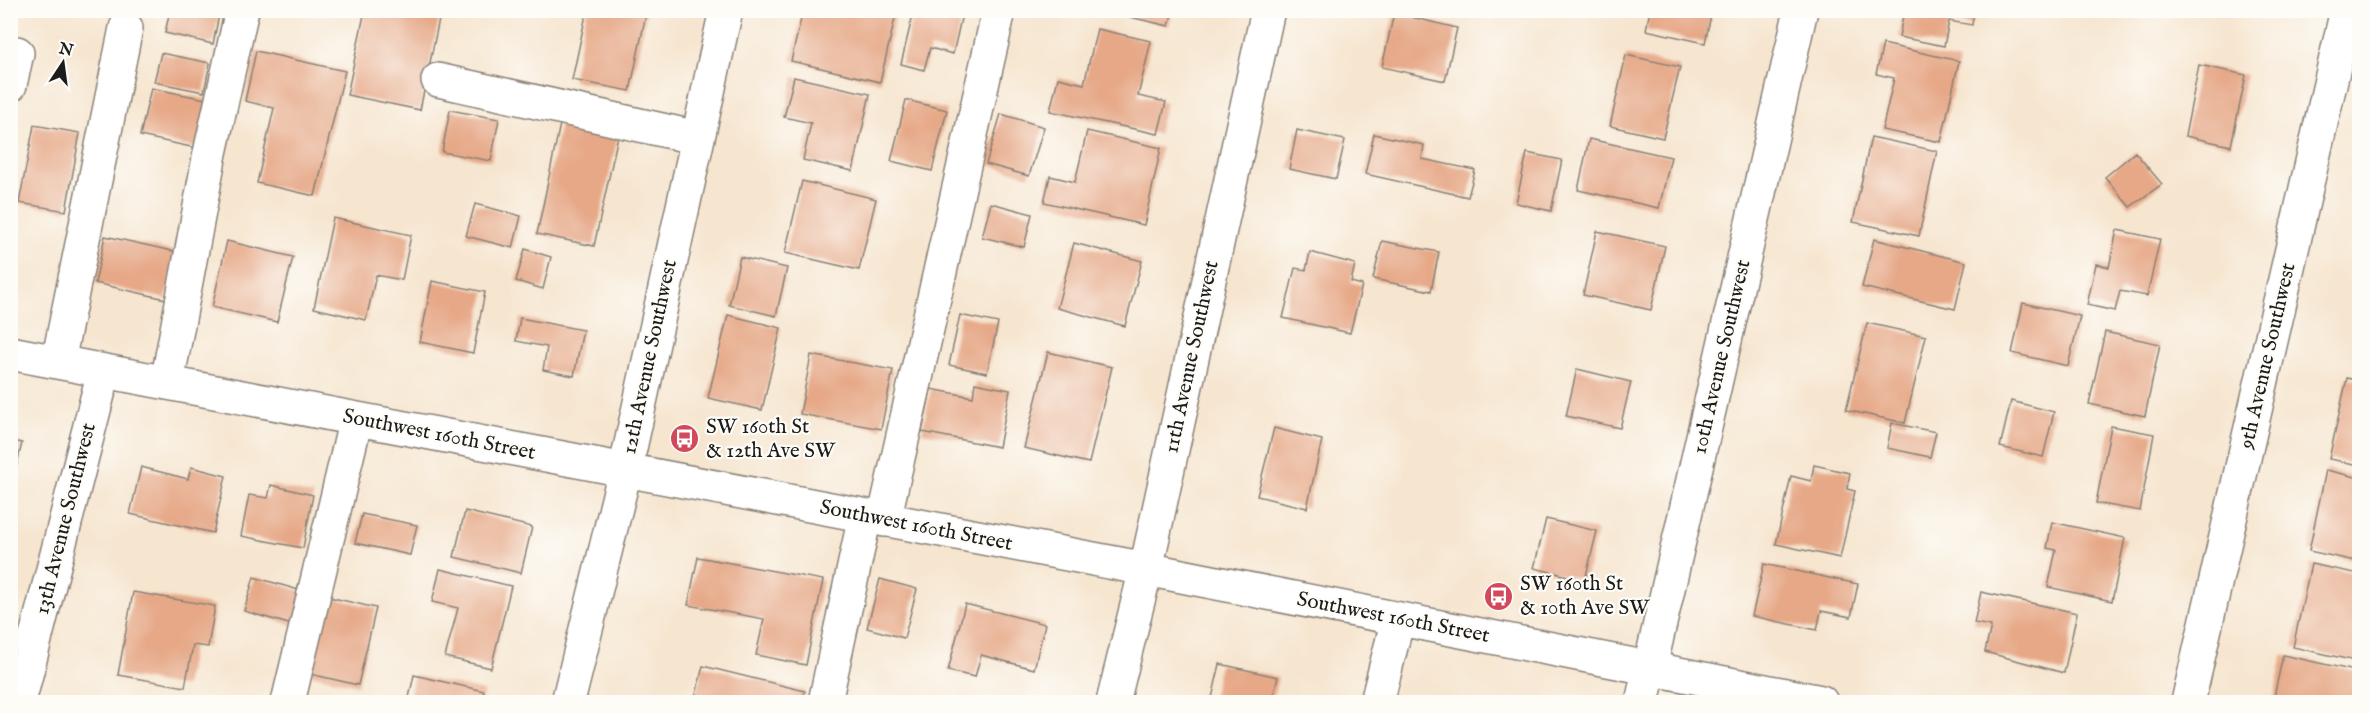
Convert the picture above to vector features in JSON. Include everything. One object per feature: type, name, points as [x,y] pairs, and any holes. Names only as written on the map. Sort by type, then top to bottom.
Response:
[{"type":"street","points":[[166,383],[210,153],[242,10]]},
{"type":"street","name":"12th Avenue Southwest","points":[[568,702],[625,471],[726,10]]},
{"type":"street","points":[[825,702],[875,518],[999,10]]},
{"type":"street","name":"11th Avenue Southwest","points":[[1113,702],[1146,569],[1268,10]]},
{"type":"street","name":"10th Avenue Southwest","points":[[1642,702],[1802,10]]},
{"type":"street","name":"9th Avenue Southwest","points":[[2188,702],[2347,10]]},
{"type":"street","points":[[58,362],[126,28]]},
{"type":"street","points":[[10,85],[17,53]]},
{"type":"street","points":[[438,81],[698,138]]},
{"type":"street","name":"Southwest 160th Street","points":[[10,352],[1146,569],[1821,702]]},
{"type":"street","name":"13th Avenue Southwest","points":[[19,702],[104,371]]},
{"type":"street","points":[[288,702],[356,419]]},
{"type":"street","points":[[1377,702],[1398,619]]},
{"type":"building","points":[[170,10],[220,10],[213,44],[165,33]]},
{"type":"building","points":[[365,10],[441,10],[420,110],[347,95]]},
{"type":"building","points":[[587,10],[647,10],[630,91],[572,80]]},
{"type":"building","points":[[803,10],[882,10],[896,14],[880,82],[791,61]]},
{"type":"building","points":[[914,10],[963,10],[953,54],[930,48],[924,70],[901,64]]},
{"type":"building","points":[[1127,10],[1173,10],[1169,26],[1125,16]]},
{"type":"building","points":[[1650,10],[1712,10],[1705,43],[1646,30]]},
{"type":"building","points":[[1904,10],[1974,10],[1972,25],[1949,21],[1944,46],[1899,37]]},
{"type":"building","points":[[1394,13],[1457,28],[1445,81],[1382,67]]},
{"type":"building","points":[[1097,29],[1151,41],[1138,96],[1166,102],[1158,134],[1050,111],[1058,78],[1084,84]]},
{"type":"building","points":[[1883,44],[1959,61],[1941,142],[1882,130],[1894,78],[1876,74]]},
{"type":"building","points":[[256,51],[345,71],[315,196],[257,183],[274,108],[245,101]]},
{"type":"building","points":[[161,53],[210,63],[204,92],[154,82]]},
{"type":"building","points":[[1626,55],[1680,67],[1663,138],[1610,126]]},
{"type":"building","points":[[2199,65],[2246,75],[2231,146],[2185,136]]},
{"type":"building","points":[[794,77],[870,94],[853,171],[803,160],[811,123],[784,117]]},
{"type":"building","points":[[151,88],[215,101],[205,150],[140,136]]},
{"type":"building","points":[[906,100],[947,110],[932,171],[891,161]]},
{"type":"building","points":[[450,110],[499,119],[491,161],[442,152]]},
{"type":"building","points":[[1001,114],[1044,127],[1029,176],[986,164]]},
{"type":"building","points":[[560,124],[618,136],[594,246],[537,234]]},
{"type":"building","points":[[34,125],[80,133],[66,211],[19,203]]},
{"type":"building","points":[[1297,130],[1345,140],[1336,179],[1289,169]]},
{"type":"building","points":[[1087,131],[1161,148],[1144,225],[1044,202],[1050,176],[1075,182]]},
{"type":"building","points":[[1374,134],[1424,145],[1422,159],[1475,170],[1468,197],[1365,174]]},
{"type":"building","points":[[1871,137],[1937,151],[1919,236],[1853,222]]},
{"type":"building","points":[[1589,139],[1671,157],[1659,208],[1578,190]]},
{"type":"building","points":[[2135,152],[2162,184],[2130,207],[2105,177]]},
{"type":"building","points":[[1527,153],[1562,160],[1551,211],[1516,203]]},
{"type":"building","points":[[802,181],[876,199],[859,270],[785,253]]},
{"type":"building","points":[[991,203],[1032,214],[1024,247],[982,237]]},
{"type":"building","points":[[475,204],[521,216],[513,248],[466,236]]},
{"type":"building","points":[[333,218],[411,235],[402,280],[376,275],[366,320],[314,308]]},
{"type":"building","points":[[2117,230],[2160,239],[2147,296],[2120,291],[2115,311],[2087,305],[2096,264],[2109,267]]},
{"type":"building","points":[[1597,231],[1665,246],[1651,310],[1583,295]]},
{"type":"building","points":[[105,236],[177,252],[166,299],[95,283]]},
{"type":"building","points":[[1874,239],[1966,262],[1955,309],[1862,287]]},
{"type":"building","points":[[227,241],[293,257],[277,322],[212,307]]},
{"type":"building","points":[[1382,241],[1439,252],[1431,291],[1373,279]]},
{"type":"building","points":[[1074,243],[1142,261],[1125,326],[1057,308]]},
{"type":"building","points":[[525,249],[551,257],[543,289],[516,281]]},
{"type":"building","points":[[1310,252],[1355,264],[1351,282],[1362,285],[1350,333],[1283,318],[1295,268],[1306,270]]},
{"type":"building","points":[[740,257],[787,268],[776,316],[729,305]]},
{"type":"building","points":[[432,281],[485,292],[473,353],[420,342]]},
{"type":"building","points":[[2023,303],[2080,316],[2068,366],[2012,353]]},
{"type":"building","points":[[728,315],[781,328],[762,410],[708,398]]},
{"type":"building","points":[[960,315],[998,323],[987,373],[949,365]]},
{"type":"building","points":[[520,318],[583,330],[574,376],[543,370],[547,347],[516,341]]},
{"type":"building","points":[[1867,323],[1926,336],[1905,423],[1846,410]]},
{"type":"building","points":[[2105,332],[2160,344],[2145,416],[2089,404]]},
{"type":"building","points":[[1048,352],[1112,367],[1089,463],[1024,448]]},
{"type":"building","points":[[811,355],[893,370],[881,429],[800,414]]},
{"type":"building","points":[[1577,369],[1631,382],[1620,428],[1566,416]]},
{"type":"building","points":[[2347,378],[2360,381],[2360,465],[2329,459]]},
{"type":"building","points":[[975,383],[1010,390],[999,447],[922,432],[931,389],[973,397]]},
{"type":"building","points":[[2011,401],[2054,412],[2043,457],[2000,447]]},
{"type":"building","points":[[1892,423],[1936,432],[1930,457],[1887,448]]},
{"type":"building","points":[[2111,426],[2154,434],[2140,511],[2096,503]]},
{"type":"building","points":[[1274,428],[1322,440],[1307,508],[1257,496]]},
{"type":"building","points":[[10,440],[22,443],[11,490],[10,490]]},
{"type":"building","points":[[1814,465],[1850,473],[1847,489],[1855,491],[1840,558],[1776,544],[1791,476],[1811,481]]},
{"type":"building","points":[[141,467],[188,479],[191,467],[226,476],[213,533],[130,514]]},
{"type":"building","points":[[2326,470],[2360,478],[2360,562],[2309,551]]},
{"type":"building","points":[[271,485],[313,495],[303,548],[241,536],[249,495],[268,498]]},
{"type":"building","points":[[465,511],[532,527],[521,573],[454,557]]},
{"type":"building","points":[[362,514],[417,525],[410,555],[355,543]]},
{"type":"building","points":[[1546,519],[1597,531],[1585,580],[1534,568]]},
{"type":"building","points":[[2052,522],[2125,538],[2112,601],[2048,587],[2056,550],[2047,548]]},
{"type":"building","points":[[698,557],[823,580],[806,665],[756,655],[764,619],[688,605]]},
{"type":"building","points":[[1764,564],[1858,584],[1851,617],[1821,611],[1817,630],[1752,616]]},
{"type":"building","points":[[2311,564],[2360,574],[2360,662],[2293,647]]},
{"type":"building","points":[[440,569],[511,586],[491,668],[445,657],[458,608],[432,602]]},
{"type":"building","points":[[254,577],[309,593],[299,627],[244,611]]},
{"type":"building","points":[[880,579],[917,589],[904,638],[867,628]]},
{"type":"building","points":[[133,592],[215,606],[208,647],[193,645],[185,687],[118,675]]},
{"type":"building","points":[[1981,592],[2077,613],[2064,673],[1985,652],[1991,626],[1974,623]]},
{"type":"building","points":[[329,597],[376,608],[358,685],[310,674]]},
{"type":"building","points":[[965,604],[1045,624],[1034,669],[981,655],[975,677],[948,671]]},
{"type":"building","points":[[2283,655],[2360,672],[2360,702],[2299,702],[2274,697]]},
{"type":"building","points":[[1220,664],[1278,677],[1272,702],[1211,702]]},
{"type":"building","points":[[703,666],[805,691],[802,702],[694,702]]},
{"type":"building","points":[[414,675],[484,691],[481,702],[408,702]]},
{"type":"building","points":[[108,698],[123,702],[107,702]]},
{"type":"place","name":"SW 160th St & 12th Ave SW","points":[[685,439]]},
{"type":"place","name":"SW 160th St & 10th Ave SW","points":[[1499,596]]}]
